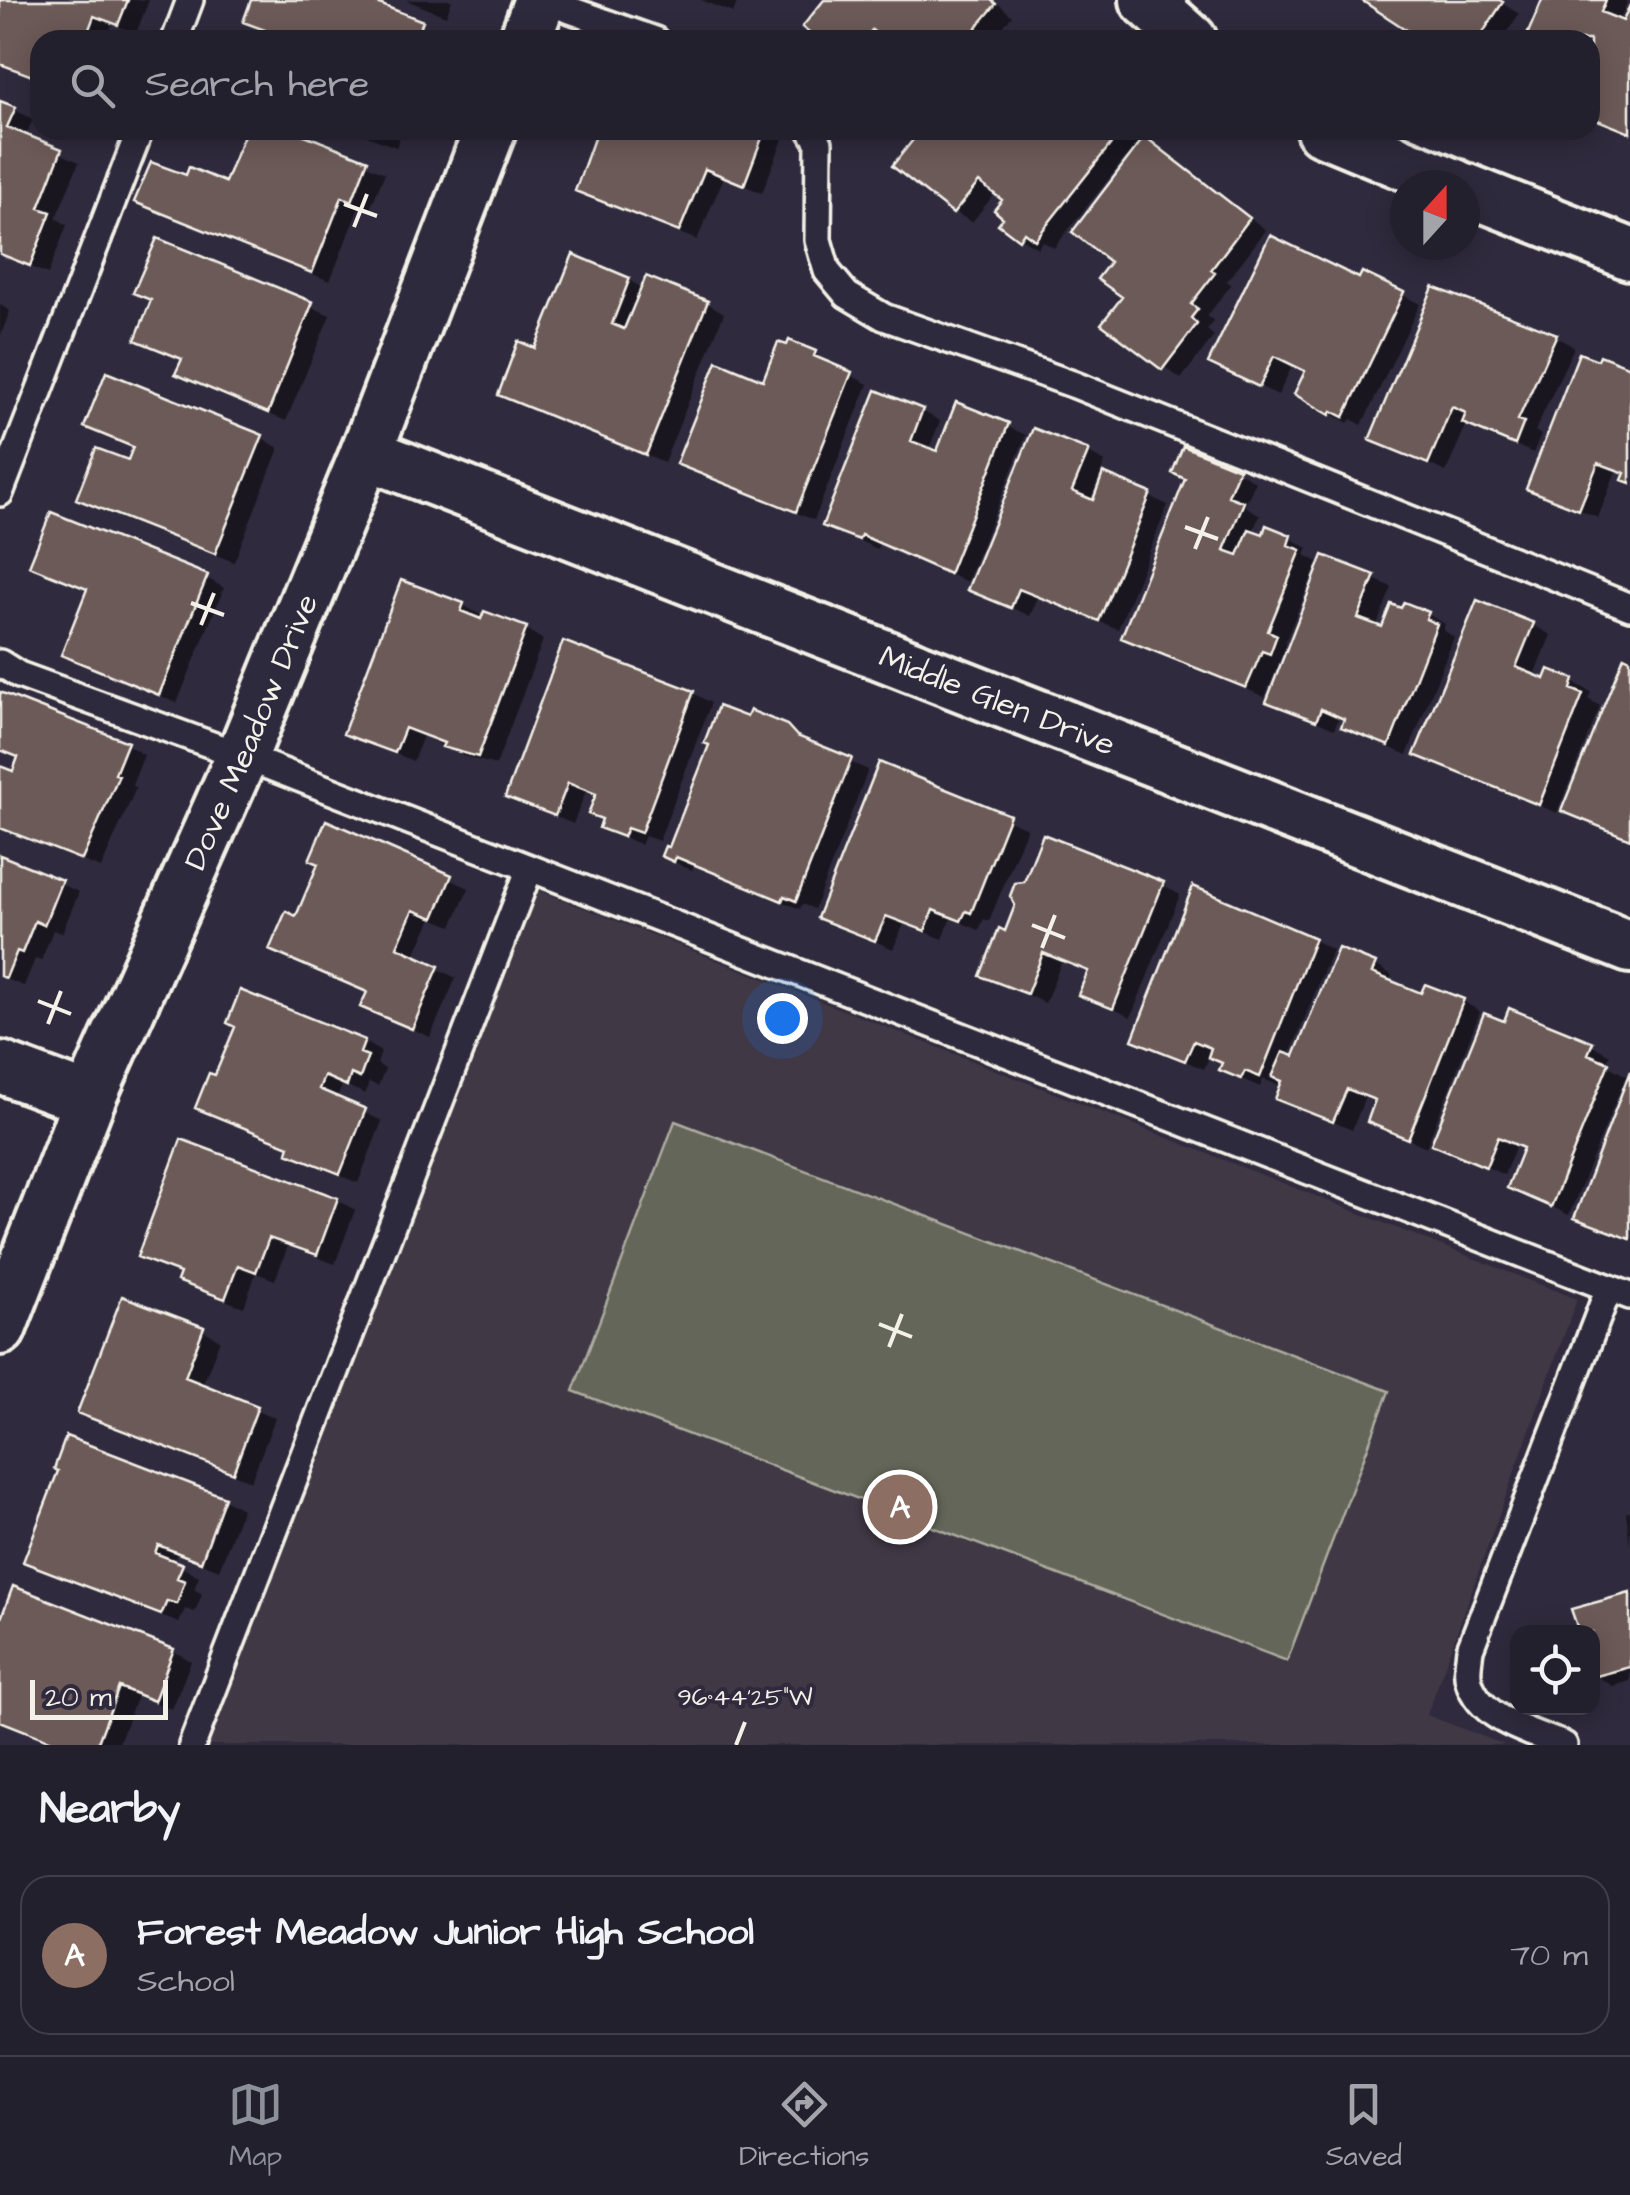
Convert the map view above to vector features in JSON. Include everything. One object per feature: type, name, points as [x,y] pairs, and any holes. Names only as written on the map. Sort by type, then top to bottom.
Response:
[{"type":"street","points":[[529,30],[541,0]]},
{"type":"street","points":[[1146,0],[1179,30]]},
{"type":"street","name":"Dove Meadow Drive","points":[[0,1328],[89,1100],[242,756],[366,453],[486,140]]},
{"type":"street","points":[[1346,140],[1419,170]]},
{"type":"street","points":[[1480,195],[1630,254]]},
{"type":"street","name":"Middle Glen Drive","points":[[366,453],[1630,947]]},
{"type":"street","points":[[0,1066],[89,1100]]},
{"type":"lane","points":[[179,30],[190,0]]},
{"type":"lane","points":[[541,0],[626,30]]},
{"type":"lane","points":[[0,493],[136,140]]},
{"type":"lane","points":[[817,140],[818,240],[826,271],[847,295],[884,317],[1075,385],[1630,608]]},
{"type":"lane","points":[[0,663],[19,675],[242,756],[1620,1292],[1470,1650],[1468,1680],[1482,1704],[1506,1723],[1564,1745]]},
{"type":"lane","points":[[192,1745],[530,868]]},
{"type":"shaded area","points":[[538,890],[1577,1299],[1427,1715],[1505,1745],[207,1745]]},
{"type":"green space","points":[[675,1121],[1389,1391],[1287,1661],[573,1391]]},
{"type":"building","points":[[0,0],[128,0],[118,25],[94,16],[89,30],[30,30],[30,75],[0,64]]},
{"type":"building","points":[[251,0],[369,0],[423,21],[419,30],[265,30],[243,22]]},
{"type":"building","points":[[824,0],[991,0],[996,4],[974,30],[802,27]]},
{"type":"building","points":[[1361,0],[1503,2],[1485,30],[1407,30]]},
{"type":"building","points":[[1542,0],[1606,0],[1601,12],[1623,21],[1630,5],[1630,133],[1600,121],[1600,30],[1529,30]]},
{"type":"building","points":[[0,101],[16,107],[7,127],[30,136],[30,140],[62,149],[39,208],[51,212],[30,266],[0,254]]},
{"type":"building","points":[[242,140],[317,140],[368,160],[352,201],[342,197],[312,273],[134,202],[151,162],[186,175],[189,167],[225,182]]},
{"type":"building","points":[[593,140],[761,140],[744,185],[705,169],[679,232],[575,191]]},
{"type":"building","points":[[913,140],[1114,140],[1035,240],[1024,232],[1019,240],[998,224],[1003,218],[994,210],[1002,200],[979,182],[953,214],[892,166]]},
{"type":"building","points":[[1142,140],[1149,140],[1250,218],[1191,304],[1198,309],[1191,318],[1197,324],[1162,370],[1101,324],[1122,297],[1097,279],[1110,262],[1072,232]]},
{"type":"building","points":[[1270,235],[1359,278],[1362,272],[1404,292],[1344,417],[1332,411],[1330,415],[1294,394],[1305,371],[1274,356],[1259,387],[1208,363]]},
{"type":"building","points":[[157,238],[313,302],[268,413],[175,374],[182,359],[135,340],[151,300],[133,293]]},
{"type":"building","points":[[573,254],[630,278],[612,324],[624,329],[646,276],[708,301],[646,455],[498,395],[518,341],[535,348]]},
{"type":"building","points":[[1433,287],[1557,334],[1518,420],[1524,422],[1515,445],[1462,423],[1466,413],[1452,407],[1428,464],[1369,440]]},
{"type":"building","points":[[789,340],[852,372],[796,512],[676,464],[717,361],[763,380],[778,342],[787,345]]},
{"type":"building","points":[[1579,353],[1598,360],[1600,355],[1630,367],[1630,483],[1622,480],[1625,473],[1598,463],[1579,510],[1526,489]]},
{"type":"building","points":[[106,372],[263,435],[215,554],[76,499],[96,448],[128,460],[133,447],[84,427]]},
{"type":"building","points":[[876,390],[923,409],[911,441],[937,451],[956,402],[1009,423],[949,574],[861,535],[859,540],[822,526]]},
{"type":"building","points":[[1033,428],[1089,450],[1072,491],[1093,500],[1103,473],[1151,493],[1099,621],[1019,589],[1011,608],[967,590]]},
{"type":"building","points":[[1183,446],[1239,469],[1228,496],[1244,502],[1224,550],[1238,555],[1249,529],[1263,534],[1266,525],[1291,535],[1288,545],[1301,550],[1268,631],[1277,635],[1270,654],[1262,651],[1246,688],[1121,638],[1185,479],[1172,473]]},
{"type":"building","points":[[51,512],[208,575],[159,695],[61,655],[87,589],[29,566]]},
{"type":"building","points":[[1323,555],[1375,575],[1358,618],[1382,627],[1391,604],[1401,608],[1404,602],[1429,612],[1426,619],[1437,624],[1389,746],[1341,727],[1344,719],[1321,709],[1316,721],[1266,702]]},
{"type":"building","points":[[401,580],[464,603],[461,611],[481,619],[484,611],[527,627],[478,757],[442,747],[444,743],[405,728],[395,753],[343,734]]},
{"type":"building","points":[[1477,600],[1534,623],[1516,667],[1545,679],[1549,669],[1574,679],[1571,689],[1583,694],[1539,805],[1414,755]]},
{"type":"building","points":[[563,641],[694,691],[641,833],[627,828],[623,837],[599,828],[602,819],[588,814],[596,794],[568,783],[555,816],[505,797]]},
{"type":"building","points":[[1624,656],[1630,659],[1630,839],[1561,811]]},
{"type":"building","points":[[0,692],[128,742],[115,774],[119,775],[82,860],[0,828],[0,766],[13,771],[18,757],[0,750]]},
{"type":"building","points":[[718,706],[747,717],[750,710],[787,725],[797,736],[852,758],[796,901],[784,896],[782,901],[676,857],[674,862],[661,856],[665,846],[669,847],[709,745],[704,743]]},
{"type":"building","points":[[879,762],[1010,815],[971,913],[966,911],[961,921],[933,910],[925,931],[886,916],[875,941],[817,918]]},
{"type":"building","points":[[326,820],[452,875],[434,918],[413,910],[397,947],[439,966],[412,1029],[360,1007],[367,992],[269,950],[286,911],[296,916],[318,864],[309,860]]},
{"type":"building","points":[[1043,834],[1164,882],[1113,1009],[1078,995],[1088,971],[1043,953],[1027,994],[980,976],[999,928],[1005,931],[1015,905],[1010,896],[1015,883],[1024,882]]},
{"type":"building","points":[[0,855],[62,880],[44,925],[35,921],[6,978],[0,976]]},
{"type":"building","points":[[1193,886],[1315,938],[1260,1077],[1245,1071],[1241,1079],[1219,1070],[1222,1063],[1208,1057],[1211,1048],[1194,1041],[1185,1061],[1132,1040]]},
{"type":"building","points":[[1338,948],[1376,963],[1372,973],[1421,993],[1425,984],[1464,999],[1408,1139],[1367,1122],[1375,1100],[1347,1089],[1333,1122],[1275,1099],[1282,1081],[1272,1077],[1283,1052],[1294,1056]]},
{"type":"building","points":[[240,990],[365,1040],[360,1053],[368,1056],[360,1078],[351,1074],[347,1086],[324,1076],[319,1089],[366,1109],[340,1174],[287,1153],[289,1146],[195,1108],[209,1073],[215,1075],[235,1027],[227,1023]]},
{"type":"building","points":[[1509,1008],[1593,1042],[1588,1054],[1609,1063],[1551,1207],[1507,1188],[1523,1148],[1498,1137],[1486,1167],[1431,1144],[1484,1013],[1504,1021]]},
{"type":"building","points":[[1630,1071],[1630,1239],[1574,1218]]},
{"type":"building","points":[[181,1139],[338,1198],[317,1255],[269,1238],[256,1272],[238,1265],[225,1299],[177,1281],[180,1273],[137,1257]]},
{"type":"building","points":[[122,1296],[204,1327],[185,1377],[258,1406],[233,1473],[77,1413]]},
{"type":"building","points":[[66,1436],[225,1497],[201,1562],[158,1545],[155,1553],[183,1564],[177,1578],[185,1581],[177,1604],[167,1601],[161,1615],[23,1562],[58,1471],[54,1469]]},
{"type":"building","points":[[13,1586],[174,1649],[154,1701],[119,1687],[97,1745],[61,1745],[0,1721],[0,1621]]},
{"type":"building","points":[[1630,1593],[1630,1667],[1600,1675],[1600,1625],[1577,1625],[1571,1609]]},
{"type":"place","name":"Forest Meadow Junior High School","points":[[900,1507]]}]
